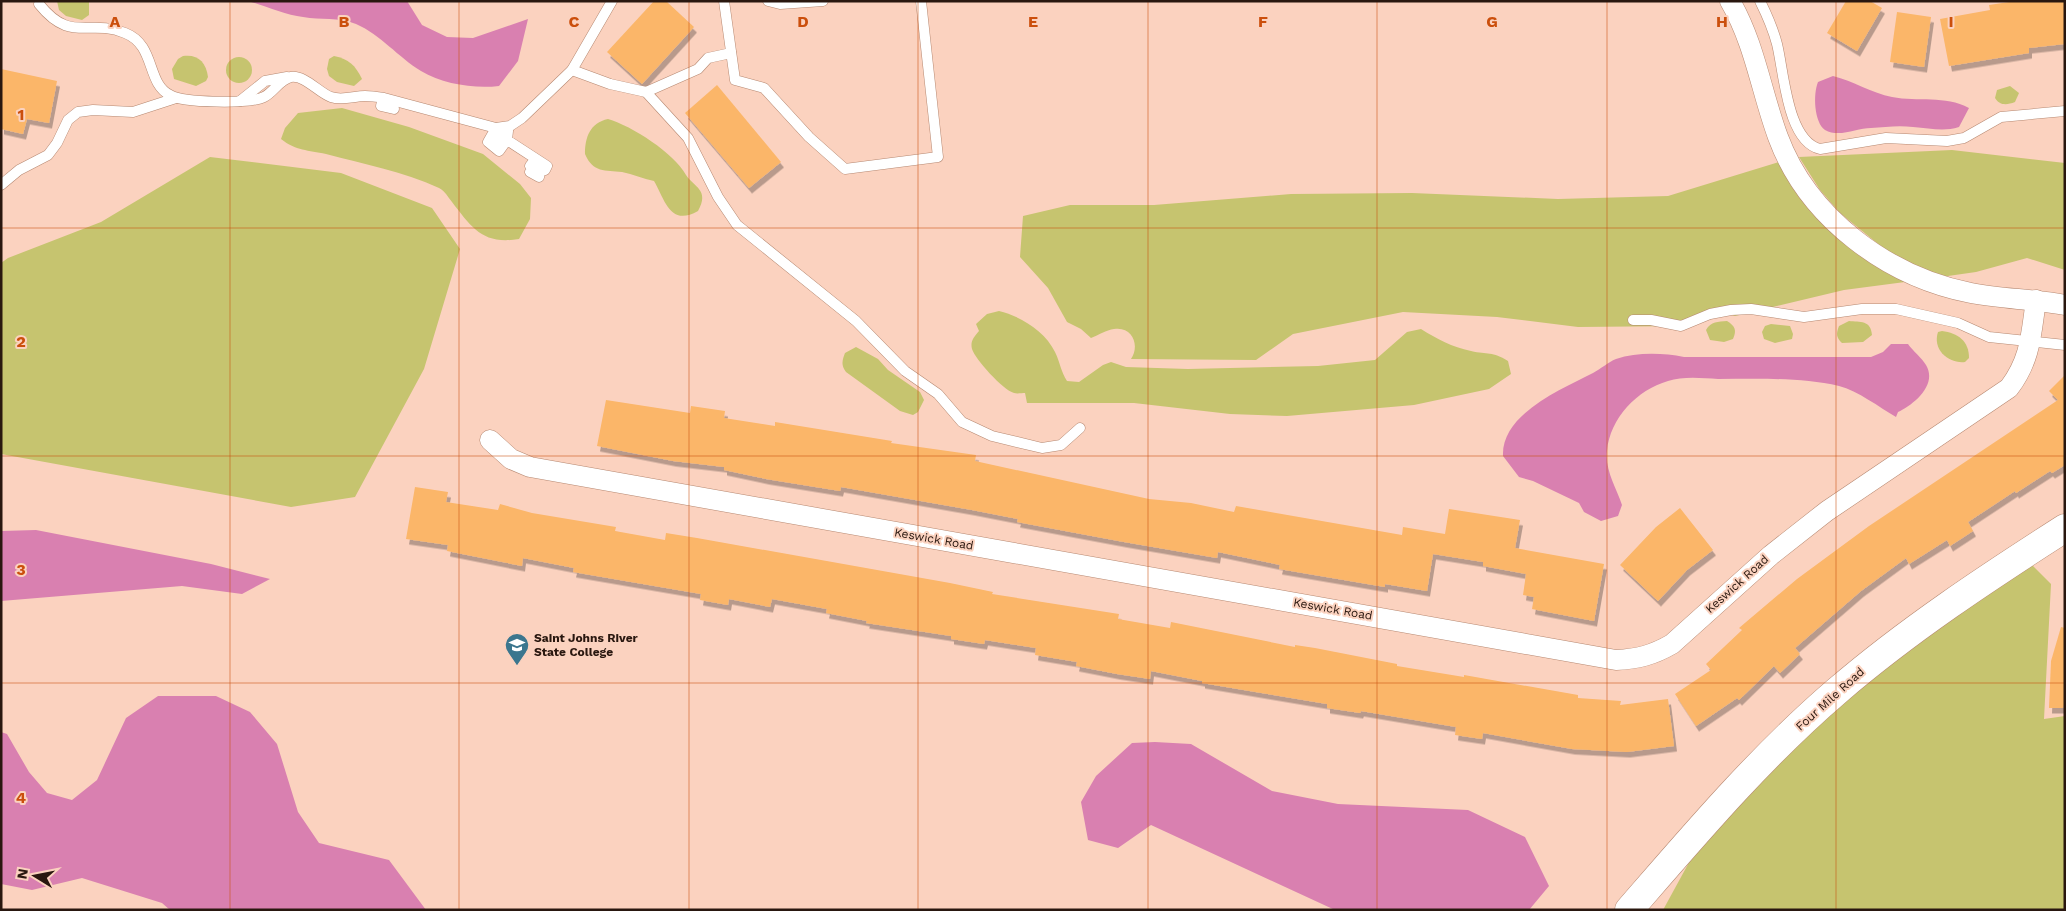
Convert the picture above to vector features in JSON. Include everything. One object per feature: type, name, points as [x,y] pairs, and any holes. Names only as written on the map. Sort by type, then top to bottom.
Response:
[{"type":"main road","name":"Four Mile Road","points":[[1629,910],[1764,758],[1836,692],[1885,650],[2065,528]]},
{"type":"street","points":[[1730,1],[1751,44],[1779,139],[1798,175],[1832,219],[1869,250],[1910,274],[1940,286],[1972,293],[2065,305]]},
{"type":"street","name":"Keswick Road","points":[[490,440],[511,459],[530,467],[1616,660],[1636,659],[1655,654],[1672,644],[1771,554],[1827,512],[1996,399],[2009,388],[2020,373],[2028,355],[2036,300]]},
{"type":"lane","points":[[496,128],[510,126],[522,118],[572,70],[612,1]]},
{"type":"lane","points":[[724,1],[735,80],[764,88],[809,137],[845,169],[938,156],[921,1]]},
{"type":"lane","points":[[768,1],[780,4],[823,1]]},
{"type":"lane","points":[[1760,1],[1777,43],[1791,114],[1801,133],[1813,147],[1820,149],[1886,138],[1947,141],[1964,138],[2001,117],[2065,111]]},
{"type":"lane","points":[[39,4],[46,14],[67,28],[113,29],[133,37],[145,49],[162,89],[176,98]]},
{"type":"lane","points":[[646,92],[698,69],[708,58],[731,53]]},
{"type":"lane","points":[[572,70],[610,84],[646,92],[688,138],[718,198],[737,225],[856,321],[905,371],[938,394],[962,422],[992,436],[1042,448],[1061,445],[1080,428]]},
{"type":"lane","points":[[1,185],[19,170],[48,155],[57,143],[68,120],[78,112],[93,110],[133,112],[176,98],[220,102],[263,98],[284,80],[292,77],[300,78],[333,98],[366,96],[464,123],[508,131],[507,140],[547,166],[545,170],[533,162],[530,166],[540,173],[539,177],[530,172]]},
{"type":"lane","points":[[496,128],[488,142],[499,151],[504,144],[504,135],[495,135],[492,141],[498,147],[500,144]]},
{"type":"lane","points":[[1633,320],[1651,320],[1682,326],[1710,314],[1731,310],[1751,309],[1804,317],[1862,309],[1888,308],[1958,323],[1989,337],[2065,345]]},
{"type":"shaded area","points":[[57,1],[89,1],[89,15],[82,20],[66,16],[59,10]]},
{"type":"shaded area","points":[[248,1],[407,1],[422,25],[447,37],[473,38],[528,19],[518,61],[499,86],[479,87],[459,85],[421,71],[373,34],[356,24],[343,20],[296,16]]},
{"type":"shaded area","points":[[183,56],[193,56],[203,63],[208,77],[206,81],[196,86],[174,79],[172,69],[178,59]]},
{"type":"shaded area","points":[[334,56],[351,63],[362,79],[354,86],[337,82],[329,76],[327,69],[329,59]]},
{"type":"shaded area","points":[[239,57],[248,61],[252,70],[248,79],[239,83],[230,79],[226,70],[230,61]]},
{"type":"shaded area","points":[[1833,76],[1892,97],[1941,100],[1969,108],[1959,127],[1936,129],[1897,126],[1866,128],[1842,133],[1830,132],[1821,126],[1815,100],[1818,82]]},
{"type":"shaded area","points":[[2010,86],[2019,93],[2015,102],[2001,104],[1995,98],[1997,90]]},
{"type":"shaded area","points":[[342,108],[409,127],[483,154],[520,184],[531,198],[530,219],[519,239],[507,240],[487,237],[472,227],[443,191],[426,182],[384,169],[297,148],[281,139],[285,128],[298,113]]},
{"type":"shaded area","points":[[608,119],[652,141],[672,158],[702,194],[698,211],[689,215],[681,216],[675,214],[665,203],[654,181],[622,172],[596,168],[592,165],[585,154],[586,142],[593,127]]},
{"type":"shaded area","points":[[1952,150],[2065,163],[2065,270],[2027,258],[1976,272],[1941,277],[1915,266],[1888,252],[1840,213],[1820,190],[1799,157]]},
{"type":"shaded area","points":[[210,157],[341,173],[432,208],[460,249],[424,369],[355,497],[291,507],[1,454],[1,263],[8,258],[101,222]]},
{"type":"shaded area","points":[[1779,162],[1905,282],[1844,290],[1735,316],[1726,313],[1684,326],[1578,327],[1497,317],[1403,312],[1293,334],[1256,360],[1131,359],[1134,354],[1135,343],[1130,334],[1121,329],[1114,329],[1091,338],[1081,329],[1067,322],[1048,288],[1020,257],[1023,216],[1070,205],[1154,205],[1291,194],[1412,193],[1558,199],[1668,196]]},
{"type":"shaded area","points":[[999,311],[1023,321],[1045,337],[1055,352],[1067,381],[1079,382],[1103,365],[1111,362],[1126,367],[1188,369],[1318,366],[1375,360],[1407,332],[1421,329],[1457,347],[1494,354],[1503,358],[1508,361],[1511,374],[1489,389],[1414,405],[1287,416],[1230,414],[1134,403],[1027,403],[1025,393],[1009,391],[984,367],[972,349],[972,341],[979,331],[976,324],[987,314]]},
{"type":"shaded area","points":[[1727,321],[1734,328],[1733,339],[1724,342],[1710,340],[1706,330],[1708,327],[1715,323]]},
{"type":"shaded area","points":[[1849,321],[1867,324],[1872,335],[1863,342],[1842,343],[1838,337],[1838,329],[1839,326]]},
{"type":"shaded area","points":[[1771,324],[1790,326],[1793,334],[1792,339],[1775,343],[1764,339],[1762,332],[1765,326]]},
{"type":"shaded area","points":[[1942,331],[1958,336],[1965,343],[1969,358],[1965,362],[1953,361],[1940,350],[1937,345],[1937,339],[1938,332]]},
{"type":"shaded area","points":[[1891,344],[1908,344],[1924,362],[1929,372],[1929,380],[1922,393],[1910,405],[1898,412],[1896,417],[1846,388],[1809,381],[1686,378],[1674,379],[1646,391],[1627,407],[1613,427],[1609,439],[1607,458],[1612,479],[1622,505],[1618,516],[1601,521],[1584,512],[1579,503],[1533,481],[1519,477],[1503,456],[1505,441],[1512,428],[1522,416],[1550,395],[1616,359],[1650,354],[1684,357],[1871,357],[1883,352]]},
{"type":"shaded area","points":[[856,347],[878,359],[888,370],[920,392],[924,400],[918,412],[913,415],[900,411],[846,372],[842,363],[845,353]]},
{"type":"shaded area","points":[[36,530],[211,564],[270,579],[242,594],[182,586],[1,601],[1,531]]},
{"type":"shaded area","points":[[2029,562],[2051,584],[2044,719],[2065,716],[2065,910],[1663,910],[1698,846],[1843,698]]},
{"type":"shaded area","points":[[158,696],[216,696],[250,712],[277,744],[298,812],[319,843],[389,860],[426,910],[170,910],[162,903],[82,878],[32,890],[1,884],[1,732],[7,734],[29,772],[47,793],[72,800],[97,780],[126,718]]},
{"type":"shaded area","points":[[1132,743],[1191,744],[1272,791],[1338,804],[1468,810],[1525,837],[1549,886],[1529,910],[1335,910],[1151,825],[1118,848],[1088,840],[1081,802],[1096,776]]},
{"type":"building","points":[[654,1],[666,1],[694,27],[642,84],[607,52]]},
{"type":"building","points":[[1846,1],[1870,1],[1882,8],[1857,51],[1827,33]]},
{"type":"building","points":[[2016,1],[2065,1],[2065,44],[2029,48],[2029,53],[1949,66],[1940,19],[1990,10],[1989,5]]},
{"type":"building","points":[[1897,12],[1931,17],[1924,67],[1890,62]]},
{"type":"building","points":[[1,69],[57,81],[49,123],[27,119],[23,134],[1,129]]},
{"type":"building","points":[[717,85],[781,162],[749,188],[685,113]]},
{"type":"building","points":[[2065,375],[2065,465],[2052,473],[2050,471],[2016,493],[2015,491],[1968,522],[1973,531],[1950,546],[1947,540],[1909,564],[1906,558],[1861,591],[1795,648],[1800,654],[1780,673],[1774,666],[1739,700],[1737,698],[1696,726],[1675,694],[1711,670],[1706,664],[1742,630],[1739,628],[1797,579],[1869,526],[2058,400],[2049,391]]},
{"type":"building","points":[[606,400],[690,413],[691,406],[725,411],[724,418],[775,426],[775,422],[892,441],[891,443],[976,455],[975,461],[1149,499],[1191,503],[1234,512],[1236,506],[1402,535],[1403,527],[1445,534],[1449,509],[1520,520],[1515,548],[1604,564],[1594,621],[1532,609],[1534,597],[1523,595],[1526,574],[1483,566],[1483,562],[1433,554],[1427,591],[1385,584],[1385,587],[1279,569],[1280,565],[1218,552],[1217,558],[1017,522],[1018,519],[972,510],[841,487],[840,491],[766,479],[724,470],[724,467],[673,461],[597,446]]},
{"type":"building","points":[[415,487],[448,492],[446,502],[498,510],[500,504],[532,513],[616,527],[615,531],[665,540],[666,533],[697,538],[950,583],[993,592],[992,594],[1119,614],[1118,619],[1170,628],[1171,622],[1295,647],[1295,645],[1315,648],[1397,664],[1397,666],[1464,677],[1464,675],[1578,695],[1578,698],[1621,701],[1620,705],[1668,699],[1674,746],[1627,752],[1572,749],[1483,733],[1482,739],[1455,735],[1456,727],[1361,711],[1360,713],[1327,708],[1327,704],[1202,683],[1202,681],[1151,671],[1150,679],[1117,674],[1076,666],[1077,662],[1035,655],[1036,648],[985,640],[984,644],[951,639],[951,636],[866,623],[867,621],[826,613],[827,609],[772,599],[770,607],[729,599],[728,605],[700,600],[701,594],[573,572],[574,568],[523,558],[522,566],[447,551],[448,545],[406,539]]},
{"type":"building","points":[[1680,508],[1713,550],[1687,570],[1658,601],[1620,565],[1656,527]]},
{"type":"building","points":[[2061,627],[2065,628],[2065,702],[2063,708],[2049,708],[2051,661]]},
{"type":"place","name":"Saint Johns River State College","points":[[517,666]]}]
